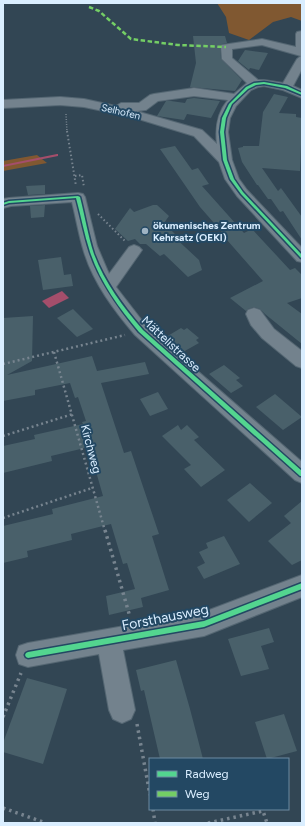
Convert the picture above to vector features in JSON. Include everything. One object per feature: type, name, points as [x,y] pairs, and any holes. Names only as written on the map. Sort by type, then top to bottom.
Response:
[{"type":"street","points":[[255,84],[227,59],[226,46],[262,42],[302,53],[301,34]]},
{"type":"street","points":[[286,87],[302,60]]},
{"type":"street","points":[[302,94],[286,87],[264,83],[255,84],[247,88],[231,104],[224,118],[222,132],[225,160],[232,179],[242,193],[302,257]]},
{"type":"street","points":[[98,106],[142,107],[154,98],[194,92],[236,98]]},
{"type":"street","name":"Selhofen","points":[[3,104],[60,101],[98,106],[135,114],[190,130],[204,138],[215,153],[225,160]]},
{"type":"street","points":[[3,204],[77,192]]},
{"type":"street","name":"Mättelistrasse","points":[[77,192],[92,253],[108,287],[125,312],[141,331],[302,474]]},
{"type":"street","points":[[108,287],[134,250]]},
{"type":"street","points":[[254,314],[256,320],[270,334],[302,361]]},
{"type":"street","name":"Forsthausweg","points":[[28,655],[204,624],[302,586]]},
{"type":"street","points":[[109,640],[122,710]]},
{"type":"path","points":[[66,108],[66,127],[77,192],[134,250]]},
{"type":"path","points":[[75,176],[82,175],[84,187],[77,192]]},
{"type":"path","points":[[3,364],[141,331]]},
{"type":"path","points":[[3,436],[73,414]]},
{"type":"path","points":[[3,518],[92,488]]},
{"type":"path","points":[[3,717],[28,655]]},
{"type":"path","points":[[3,808],[46,823]]},
{"type":"path","points":[[153,810],[155,823]]},
{"type":"path","points":[[208,823],[263,811],[267,823]]},
{"type":"shaded area","points":[[217,3],[300,3],[302,4],[302,21],[291,17],[273,22],[249,40],[229,33],[226,17]]},
{"type":"shaded area","points":[[37,155],[47,163],[3,171],[3,161]]},
{"type":"shaded area","points":[[62,291],[69,298],[49,308],[42,301]]},
{"type":"building","points":[[193,36],[225,36],[227,43],[220,46],[221,59],[242,80],[235,91],[190,87],[196,63]]},
{"type":"building","points":[[245,50],[268,53],[259,70],[250,68],[249,70],[238,61]]},
{"type":"building","points":[[274,94],[288,97],[279,113],[296,114],[296,117],[302,118],[300,171],[262,168],[278,191],[281,188],[302,217],[302,240],[283,211],[280,212],[271,199],[268,199],[257,185],[242,162],[238,148],[243,146],[259,146],[263,112]]},
{"type":"building","points":[[194,98],[220,101],[211,118],[187,114],[184,120],[157,116],[166,101],[185,103],[187,99]]},
{"type":"building","points":[[175,146],[192,170],[198,168],[209,184],[202,186],[244,233],[252,229],[290,270],[295,268],[302,275],[302,298],[287,303],[302,314],[302,344],[260,309],[254,307],[246,311],[230,298],[263,281],[200,207],[160,149]]},
{"type":"building","points":[[45,185],[45,194],[28,195],[26,186]]},
{"type":"building","points":[[45,205],[44,217],[31,218],[30,206]]},
{"type":"building","name":"ökumenisches Zentrum Kehrsatz (OEKI)","points":[[157,205],[169,216],[164,223],[175,234],[172,235],[199,260],[202,270],[188,277],[164,254],[160,256],[146,244],[140,244],[135,239],[128,241],[115,229],[130,208],[134,212]]},
{"type":"building","points":[[61,257],[64,275],[71,274],[73,286],[43,290],[38,260]]},
{"type":"building","points":[[73,309],[93,329],[77,337],[57,318]]},
{"type":"building","points":[[33,316],[32,361],[7,375],[92,356],[97,371],[145,362],[149,374],[101,383],[124,453],[131,451],[159,534],[152,536],[169,590],[141,598],[143,607],[109,615],[106,596],[135,589],[127,563],[123,564],[111,524],[71,534],[72,540],[27,551],[28,557],[3,563],[3,526],[53,514],[52,509],[103,496],[89,447],[51,456],[52,461],[3,473],[3,446],[35,439],[34,435],[83,424],[82,422],[86,421],[78,397],[75,398],[70,383],[35,390],[35,395],[3,401],[3,318]]},
{"type":"building","points":[[181,328],[184,330],[187,328],[199,338],[196,340],[199,343],[183,352],[166,337]]},
{"type":"building","points":[[224,365],[240,378],[236,380],[243,386],[231,393],[209,374]]},
{"type":"building","points":[[158,392],[168,409],[150,416],[140,399]]},
{"type":"building","points":[[275,394],[302,417],[283,430],[256,407]]},
{"type":"building","points":[[178,425],[181,430],[187,425],[199,437],[194,440],[225,470],[201,487],[184,469],[191,465],[162,436]]},
{"type":"building","points":[[250,483],[272,503],[249,522],[227,500]]},
{"type":"building","points":[[302,501],[302,560],[292,565],[268,541],[291,523],[284,516]]},
{"type":"building","points":[[224,536],[240,564],[204,579],[197,567],[205,563],[199,552],[208,548],[206,543]]},
{"type":"building","points":[[269,628],[274,642],[261,646],[269,669],[241,676],[228,639]]},
{"type":"building","points":[[176,660],[203,758],[160,758],[144,690],[141,691],[136,670]]},
{"type":"building","points":[[27,678],[67,689],[43,764],[3,752],[3,743]]},
{"type":"building","points":[[284,714],[297,751],[267,758],[255,722]]},
{"type":"waterway","points":[[3,166],[57,155]]},
{"type":"marked path","points":[[89,7],[99,11],[131,39],[178,45],[226,47]]},
{"type":"cycle path","points":[[302,94],[286,87],[264,83],[255,84],[247,88],[231,104],[224,118],[222,132],[225,160],[232,179],[242,193],[302,257]]},
{"type":"cycle path","points":[[3,204],[9,202],[78,197],[88,239],[96,264],[113,295],[126,313],[141,331],[302,474]]},
{"type":"cycle path","points":[[28,655],[204,624],[302,586]]},
{"type":"place","name":"ökumenisches Zentrum Kehrsatz (OEKI)","points":[[145,231]]}]
